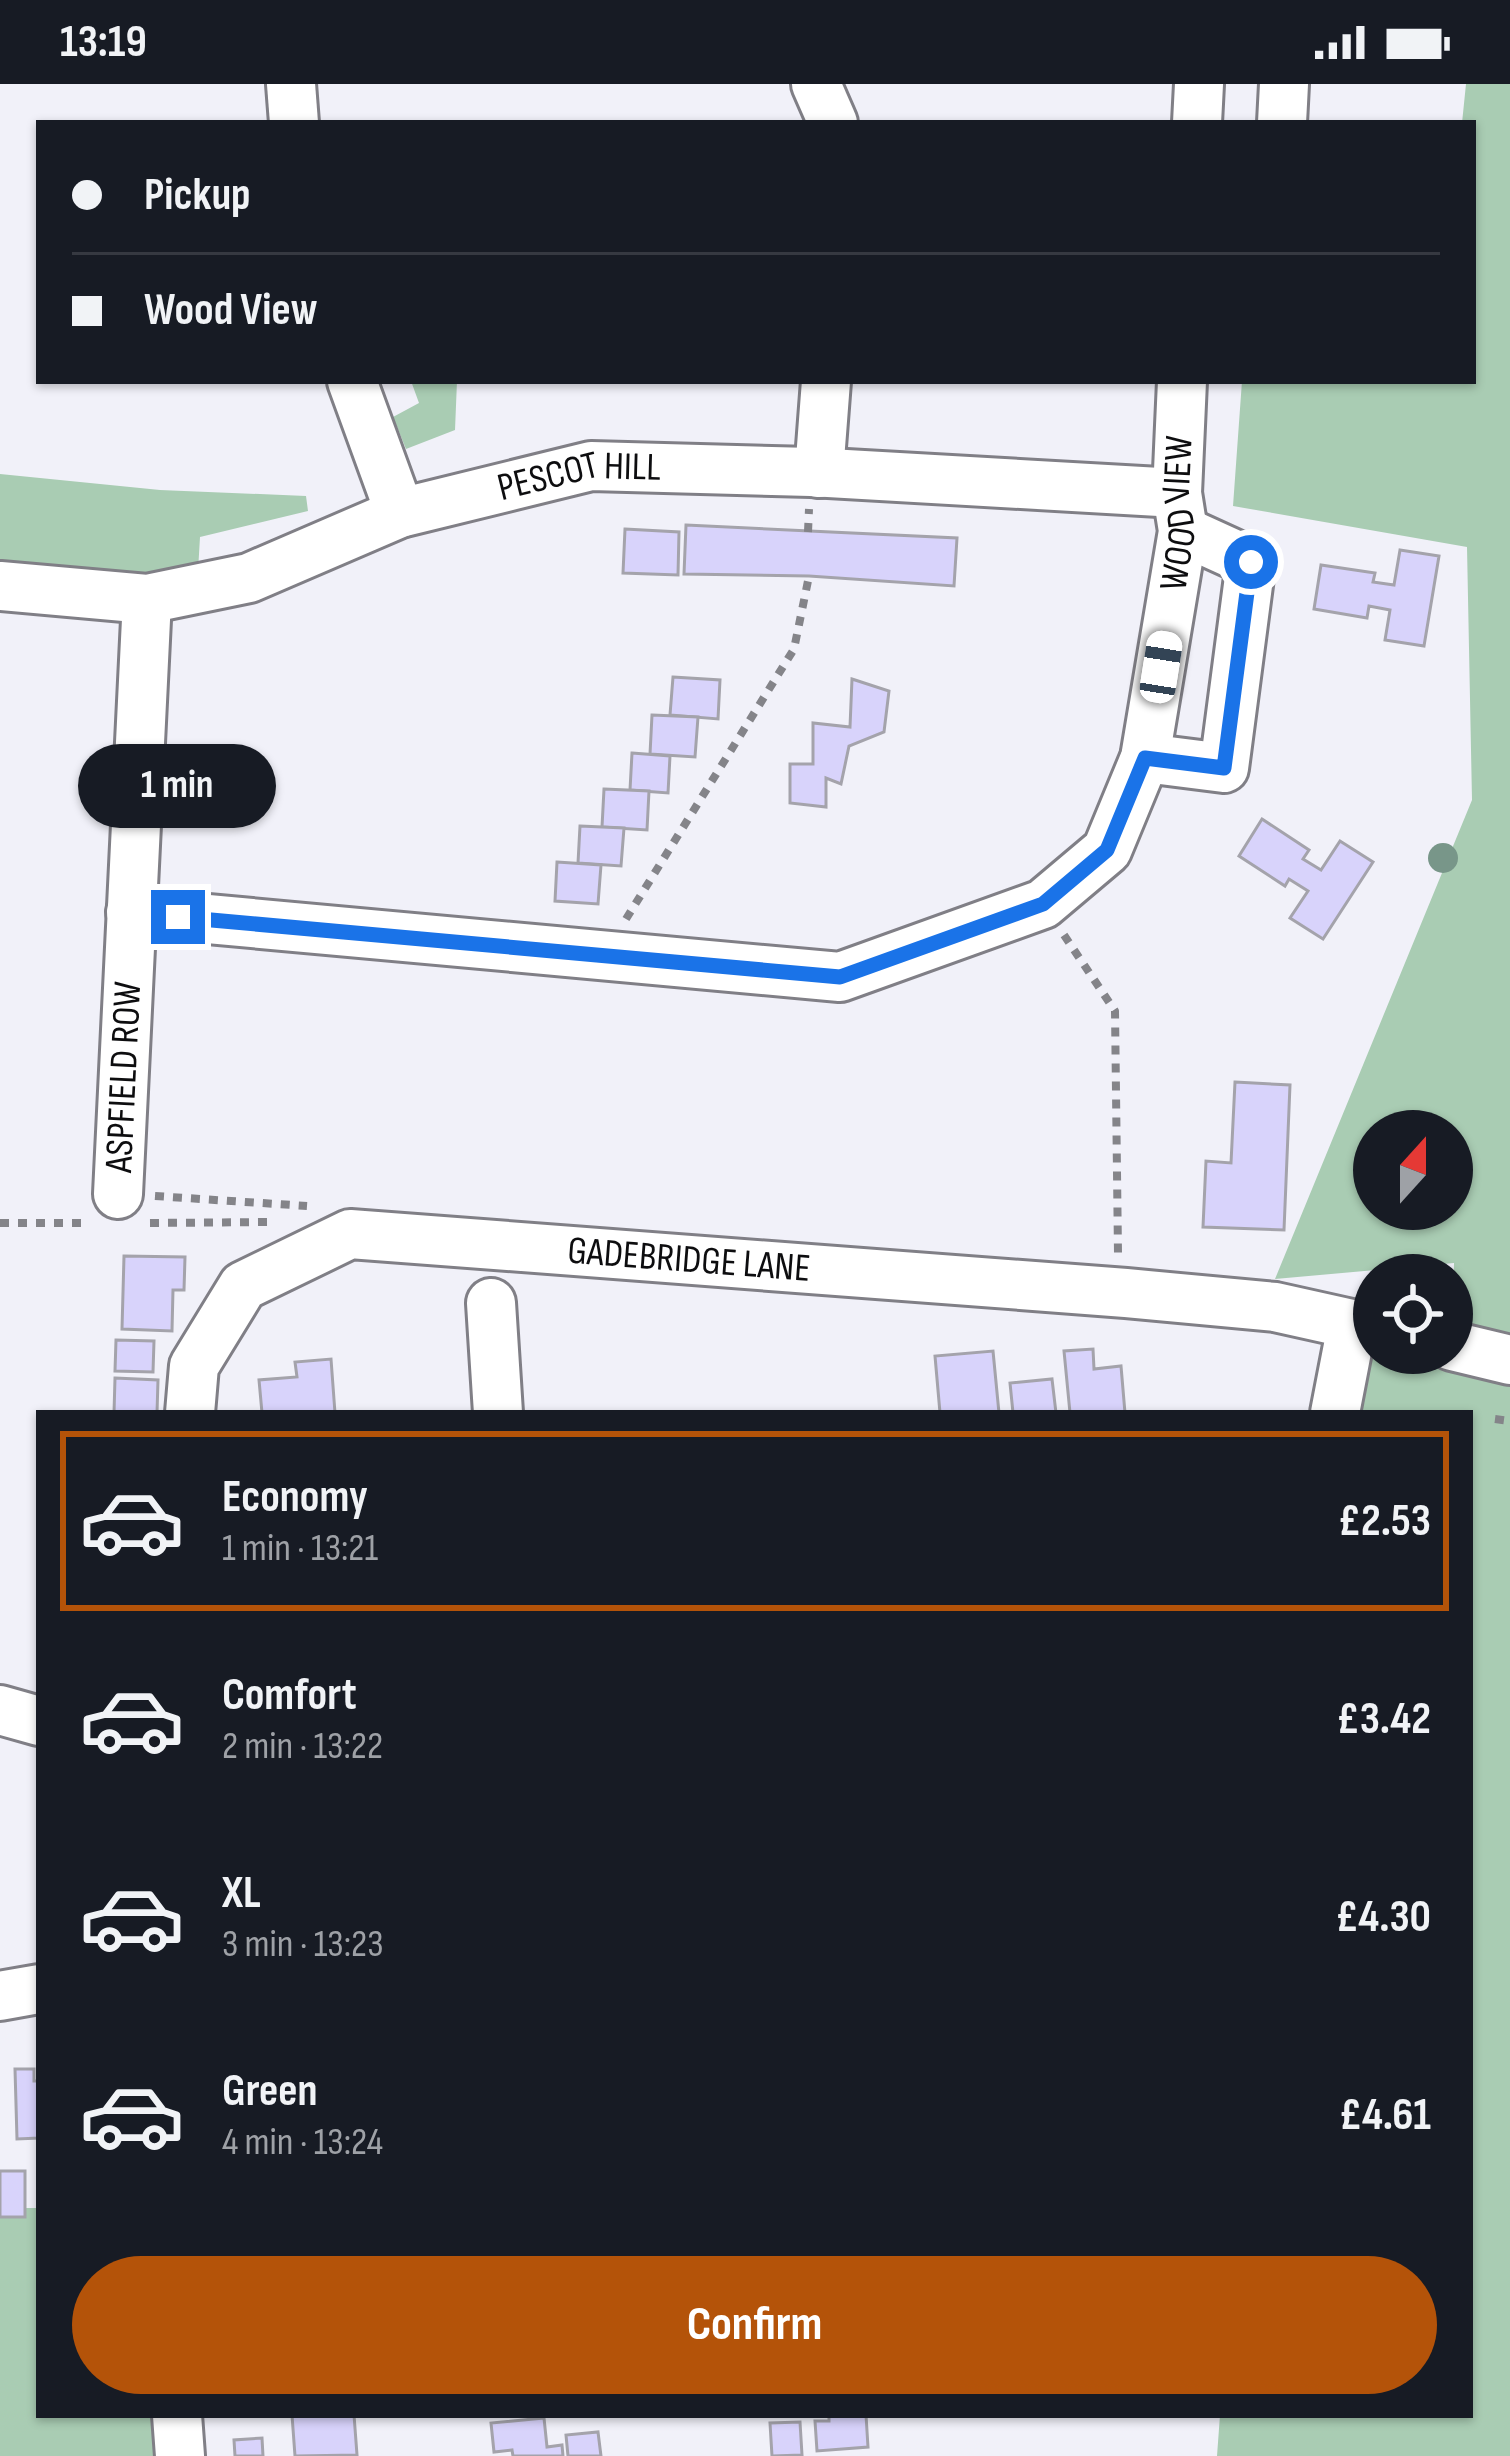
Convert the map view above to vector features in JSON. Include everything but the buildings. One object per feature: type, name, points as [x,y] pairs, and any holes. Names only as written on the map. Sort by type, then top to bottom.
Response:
[{"type":"street","points":[[291,84],[294,120]]},
{"type":"street","points":[[816,84],[831,120]]},
{"type":"street","points":[[1196,120],[1199,84]]},
{"type":"street","points":[[1282,120],[1284,84]]},
{"type":"street","points":[[353,384],[400,513]]},
{"type":"street","points":[[819,473],[826,384]]},
{"type":"street","name":"WOOD VIEW","points":[[130,912],[840,977],[1043,904],[1107,850],[1145,758],[1180,512],[1182,384]]},
{"type":"street","name":"PESCOT HILL","points":[[0,586],[147,599],[249,578],[400,513],[591,466],[819,473],[1180,512]]},
{"type":"street","points":[[1145,758],[1224,768],[1251,562],[1180,512]]},
{"type":"street","name":"ASPFIELD ROW","points":[[118,1213],[147,599]]},
{"type":"street","name":"GADEBRIDGE LANE","points":[[190,1410],[194,1366],[243,1286],[350,1234],[1126,1293],[1275,1307],[1353,1325]]},
{"type":"street","points":[[491,1303],[497,1410]]},
{"type":"street","points":[[1473,1351],[1510,1360]]},
{"type":"street","points":[[1336,1410],[1353,1358]]},
{"type":"street","points":[[0,1710],[36,1720]]},
{"type":"street","points":[[0,1996],[36,1990]]},
{"type":"street","points":[[177,2418],[180,2456]]},
{"type":"path","points":[[603,956],[794,649],[809,576]]},
{"type":"path","points":[[1043,904],[1115,1010],[1118,1262]]},
{"type":"path","points":[[0,1223],[118,1213],[282,1222]]},
{"type":"path","points":[[1495,1419],[1510,1421]]},
{"type":"green space","points":[[1466,84],[1510,84],[1510,2456],[1217,2456],[1220,2418],[1473,2418],[1473,1410],[1359,1410],[1364,1374],[1473,1374],[1473,1254],[1353,1254],[1353,1272],[1275,1279],[1472,800],[1467,547],[1233,506],[1242,384],[1476,384],[1476,120],[1462,120]]},
{"type":"green space","points":[[412,384],[457,384],[455,430],[406,449],[393,417],[419,403]]},
{"type":"green space","points":[[0,474],[160,490],[306,496],[308,511],[200,537],[198,571],[94,582],[0,574]]},
{"type":"green space","points":[[0,2208],[36,2208],[36,2418],[156,2418],[160,2456],[0,2456]]},
{"type":"route","points":[[178,917],[840,977],[1043,904],[1107,850],[1145,758],[1224,768],[1251,562]]}]
